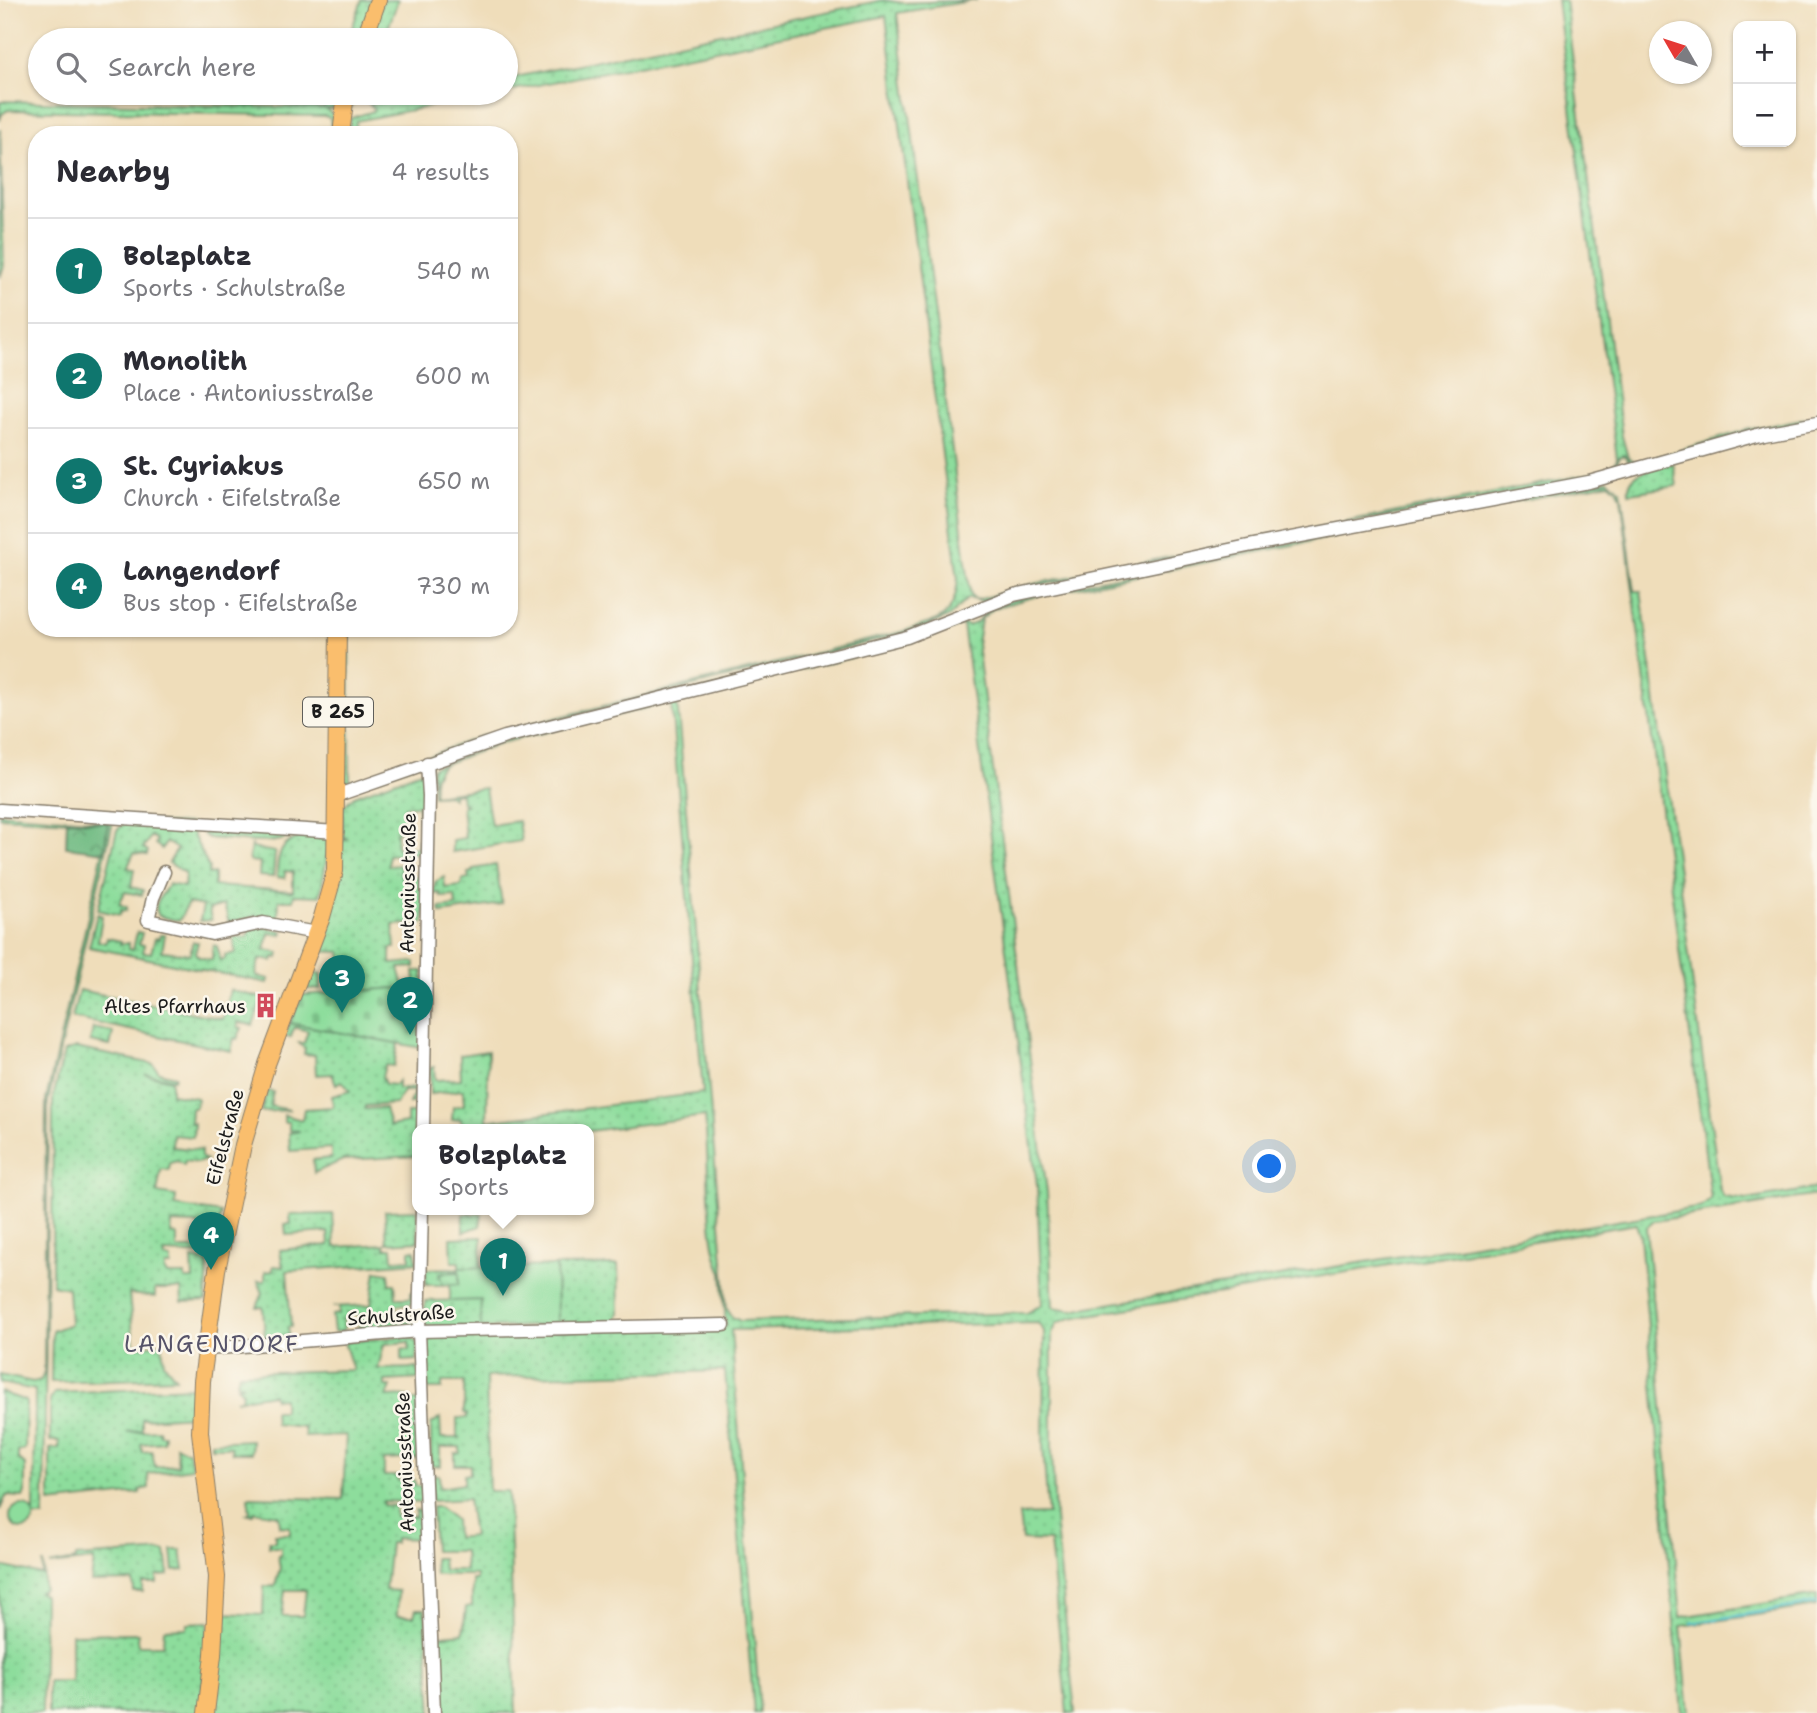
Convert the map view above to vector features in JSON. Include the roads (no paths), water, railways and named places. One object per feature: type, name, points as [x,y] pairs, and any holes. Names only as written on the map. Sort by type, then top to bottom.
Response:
[{"type":"main road","points":[[368,28],[378,0]]},
{"type":"main road","points":[[342,126],[345,105]]},
{"type":"main road","name":"B 265","points":[[337,832],[338,637]]},
{"type":"main road","name":"Eifelstraße","points":[[206,1713],[217,1589],[215,1540],[200,1432],[201,1393],[215,1280],[243,1145],[267,1064],[334,878],[337,832]]},
{"type":"street","points":[[338,795],[505,737],[907,637],[1023,592],[1589,482],[1764,433],[1817,423]]},
{"type":"street","name":"Antoniusstraße","points":[[423,1124],[429,796],[427,763]]},
{"type":"street","points":[[0,810],[337,832]]},
{"type":"street","points":[[164,872],[153,898],[148,920],[212,934],[263,923],[316,933]]},
{"type":"street","name":"Antoniusstraße","points":[[422,1215],[419,1331],[434,1713]]},
{"type":"street","name":"Schulstraße","points":[[207,1349],[419,1331],[724,1325]]},
{"type":"waterway","points":[[1692,1623],[1817,1603]]},
{"type":"waterway","points":[[216,1713],[220,1661]]},
{"type":"place","name":"Altes Pfarrhaus","points":[[266,1006]]},
{"type":"place","name":"St. Cyriakus","points":[[342,1013]]},
{"type":"place","name":"Monolith","points":[[410,1035]]},
{"type":"place","name":"Langendorf","points":[[211,1270]]},
{"type":"place","name":"Bolzplatz","points":[[503,1296]]},
{"type":"district","name":"LANGENDORF","points":[[212,1344]]}]
